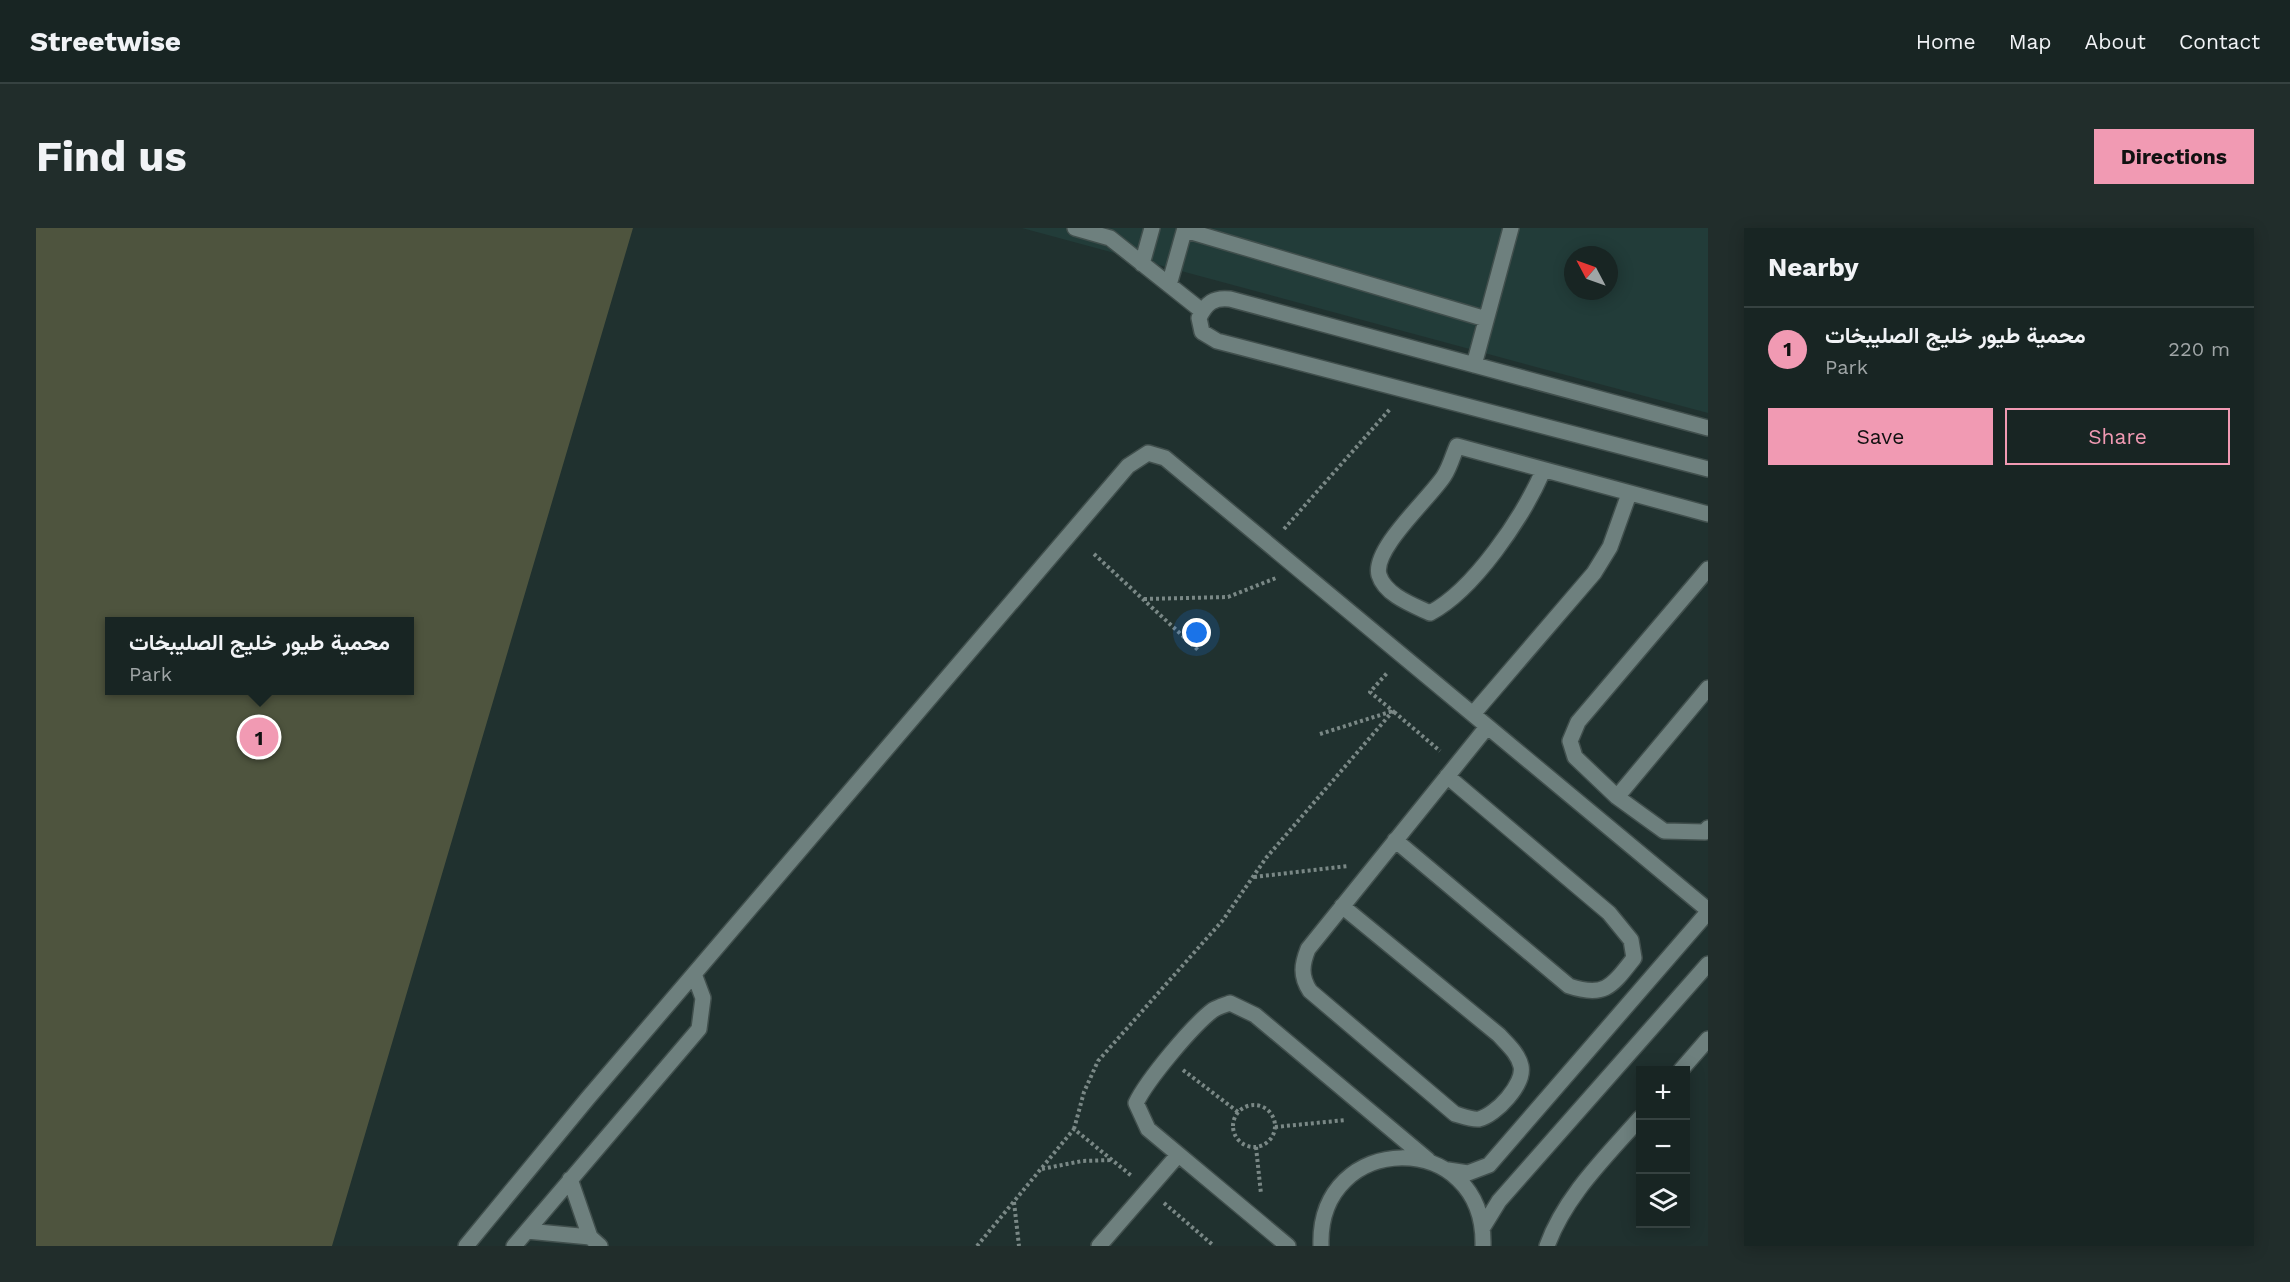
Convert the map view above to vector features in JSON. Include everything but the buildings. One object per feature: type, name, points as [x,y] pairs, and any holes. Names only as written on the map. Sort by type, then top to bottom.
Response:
[{"type":"street","points":[[1075,228],[1111,233],[1142,264],[1202,311]]},
{"type":"street","points":[[1142,264],[1152,228]]},
{"type":"street","points":[[1474,365],[1511,228]]},
{"type":"street","points":[[1169,285],[1185,229],[1486,319]]},
{"type":"street","points":[[1708,428],[1230,299],[1219,298],[1208,303],[1199,318],[1202,332],[1217,341],[1708,469]]},
{"type":"street","points":[[1543,471],[1530,502],[1511,529],[1448,604],[1430,613],[1404,601],[1385,586],[1379,574],[1381,555],[1446,474],[1457,446],[1708,514]]},
{"type":"street","points":[[466,1246],[694,974],[1128,466],[1148,453],[1165,458],[1708,911],[1489,1165],[1468,1173],[1448,1170]]},
{"type":"street","points":[[1473,714],[1594,573],[1610,548],[1629,494]]},
{"type":"street","points":[[1708,569],[1578,722],[1570,741],[1575,757],[1617,796],[1664,831],[1705,832],[1708,828]]},
{"type":"street","points":[[1617,796],[1708,688]]},
{"type":"street","points":[[1342,906],[1499,1035],[1517,1056],[1522,1069],[1513,1092],[1492,1113],[1477,1120],[1455,1114],[1310,991],[1304,983],[1302,964],[1308,949],[1342,906],[1377,863],[1395,840],[1487,727]]},
{"type":"street","points":[[1395,840],[1569,986],[1588,993],[1603,989],[1617,980],[1634,958],[1631,940],[1609,913],[1452,771]]},
{"type":"street","points":[[1483,1227],[1499,1202],[1708,964]]},
{"type":"street","points":[[514,1246],[699,1029],[703,998],[694,974]]},
{"type":"street","points":[[1288,1246],[1148,1129],[1136,1103],[1143,1089],[1168,1058],[1214,1010],[1230,1003],[1255,1016],[1428,1160],[1448,1170],[1465,1186],[1477,1205],[1483,1227],[1483,1246]]},
{"type":"street","points":[[1685,1066],[1708,1039]]},
{"type":"street","points":[[1547,1246],[1556,1223],[1570,1200],[1639,1120]]},
{"type":"street","points":[[1100,1246],[1179,1155]]},
{"type":"street","points":[[1321,1246],[1322,1222],[1330,1200],[1343,1182],[1361,1167],[1383,1159],[1406,1156],[1428,1160]]},
{"type":"street","points":[[570,1179],[595,1242]]},
{"type":"street","points":[[527,1231],[595,1242]]},
{"type":"path","points":[[1269,545],[1390,408],[1398,388]]},
{"type":"path","points":[[1094,554],[1198,650]]},
{"type":"path","points":[[1143,599],[1228,597],[1257,588],[1294,566]]},
{"type":"path","points":[[1402,656],[1370,692],[1393,711],[1452,771]]},
{"type":"path","points":[[1320,734],[1393,711]]},
{"type":"path","points":[[977,1246],[1074,1129],[1084,1092],[1098,1061],[1208,937],[1253,877],[1393,711]]},
{"type":"path","points":[[1253,877],[1377,863]]},
{"type":"path","points":[[1168,1058],[1238,1112]]},
{"type":"path","points":[[1262,1106],[1269,1111],[1275,1127],[1269,1141],[1256,1147],[1248,1146],[1235,1136],[1233,1128],[1238,1112],[1245,1107],[1262,1106]]},
{"type":"path","points":[[1275,1127],[1377,1118]]},
{"type":"path","points":[[1074,1129],[1149,1189],[1214,1246]]},
{"type":"path","points":[[1041,1169],[1082,1161],[1113,1160]]},
{"type":"path","points":[[1014,1202],[1019,1246]]},
{"type":"shaded area","points":[[1022,228],[1708,228],[1708,413]]},
{"type":"green space","points":[[36,228],[633,228],[332,1246],[36,1246]]},
{"type":"place","name":"محمية طيور خليج الصليبخات","points":[[259,737]]}]
